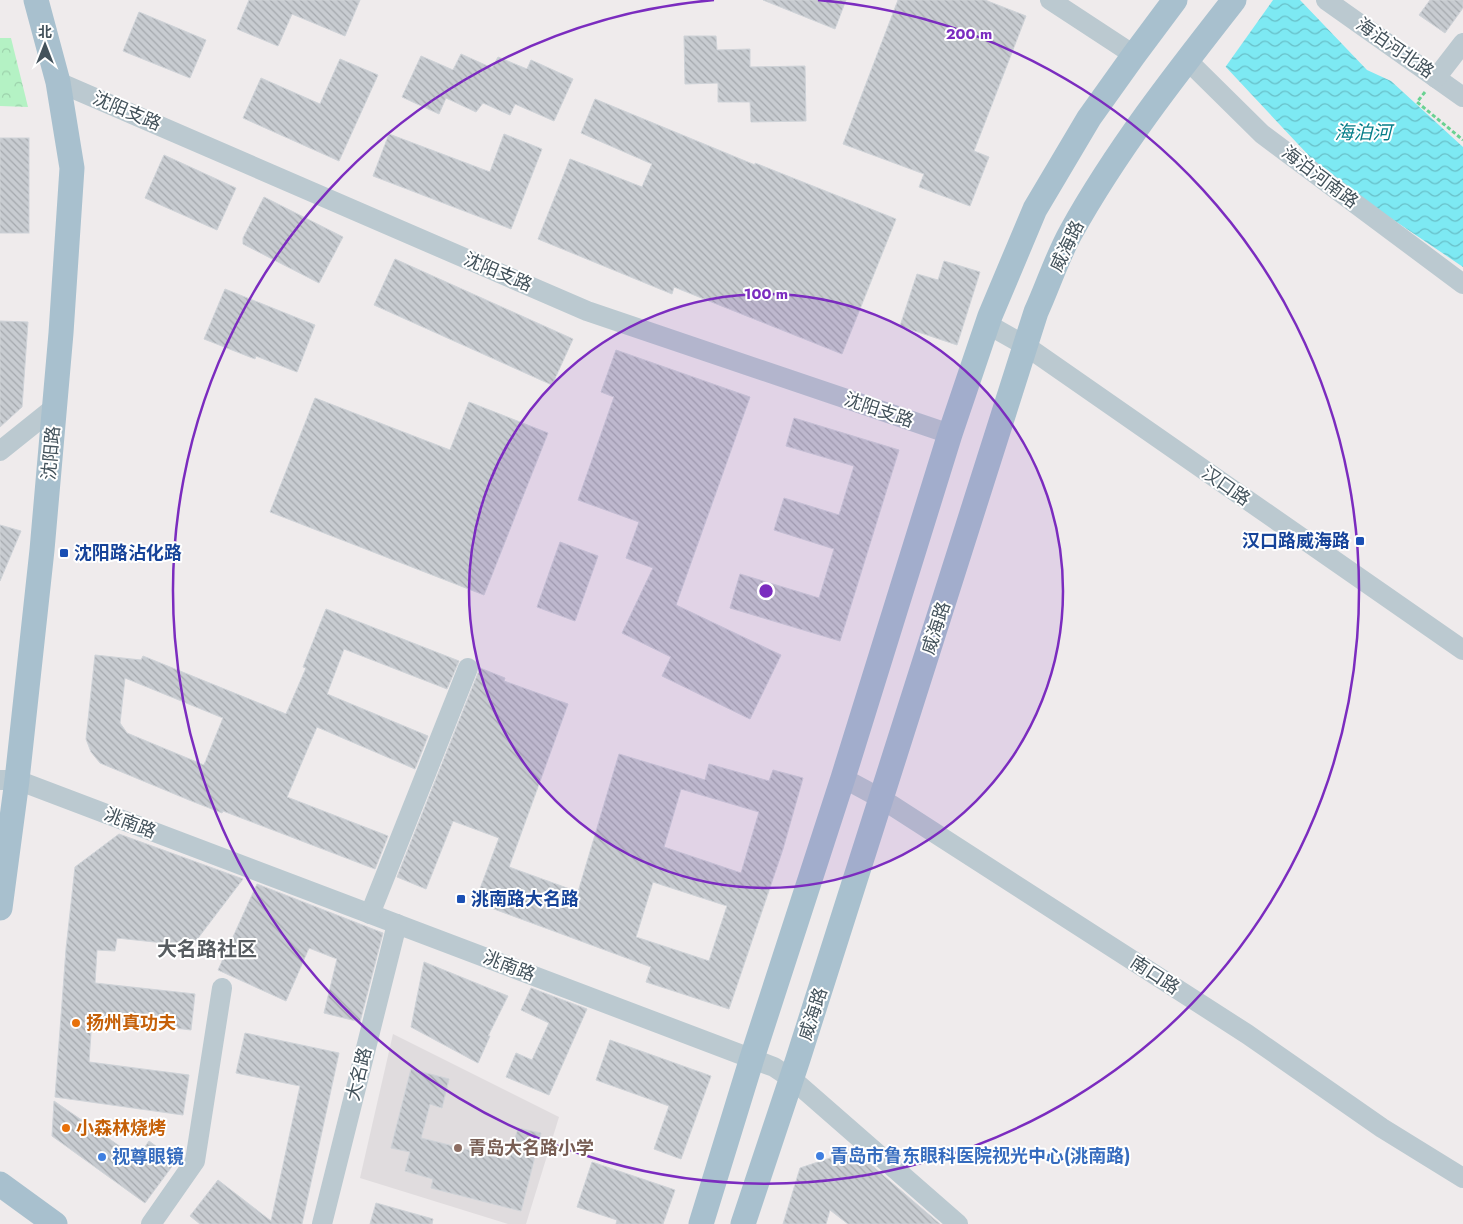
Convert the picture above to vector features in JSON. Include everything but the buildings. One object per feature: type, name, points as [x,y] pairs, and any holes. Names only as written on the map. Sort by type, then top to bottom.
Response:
[{"type":"main road","name":"沈阳路","points":[[0,908],[9,780],[42,550],[55,407],[72,168],[58,82],[36,0]]},
{"type":"main road","points":[[701,1224],[950,434],[987,324],[1035,209],[1089,118],[1175,0]]},
{"type":"main road","name":"威海路","points":[[743,1224],[882,799],[1036,312],[1070,234],[1119,154],[1187,60],[1234,0]]},
{"type":"main road","points":[[0,1184],[55,1224]]},
{"type":"street","points":[[1050,0],[1134,55]]},
{"type":"street","name":"海泊河北路","points":[[1326,0],[1463,97]]},
{"type":"street","points":[[1436,78],[1463,43]]},
{"type":"street","name":"海泊河南路","points":[[1187,60],[1262,134],[1463,284]]},
{"type":"street","name":"沈阳支路","points":[[58,82],[587,311],[950,434]]},
{"type":"street","name":"汉口路","points":[[987,324],[1026,346],[1463,650]]},
{"type":"street","points":[[0,451],[55,407]]},
{"type":"street","points":[[370,914],[468,668]]},
{"type":"street","name":"南口路","points":[[843,778],[882,799],[1247,1034],[1382,1128],[1463,1178]]},
{"type":"street","name":"洮南路","points":[[9,780],[774,1067],[792,1079],[958,1224]]},
{"type":"street","name":"大名路","points":[[322,1224],[397,924]]},
{"type":"street","points":[[151,1224],[195,1161],[222,988]]},
{"type":"path","points":[[1436,78],[1417,102],[1463,140]]},
{"type":"shaded area","name":"青岛大名路小学","points":[[393,1034],[559,1117],[526,1224],[508,1224],[360,1178]]},
{"type":"green space","points":[[0,38],[11,38],[28,107],[0,106]]},
{"type":"water","name":"海泊河","points":[[1163,0],[1300,0],[1367,70],[1391,81],[1463,147],[1463,267],[1327,175]]},
{"type":"pier","points":[[1160,0],[1273,0],[1224,69]]},
{"type":"place","name":"汉口路威海路","points":[[1360,541]]},
{"type":"place","name":"沈阳路沾化路","points":[[64,553]]},
{"type":"place","name":"洮南路大名路","points":[[461,899]]},
{"type":"place","name":"扬州真功夫","points":[[76,1023]]},
{"type":"place","name":"小森林烧烤","points":[[66,1128]]},
{"type":"place","name":"青岛大名路小学","points":[[458,1148]]},
{"type":"place","name":"青岛市鲁东眼科医院视光中心(洮南路)","points":[[820,1156]]},
{"type":"place","name":"视尊眼镜","points":[[102,1157]]},
{"type":"district","name":"大名路社区","points":[[207,949]]}]
